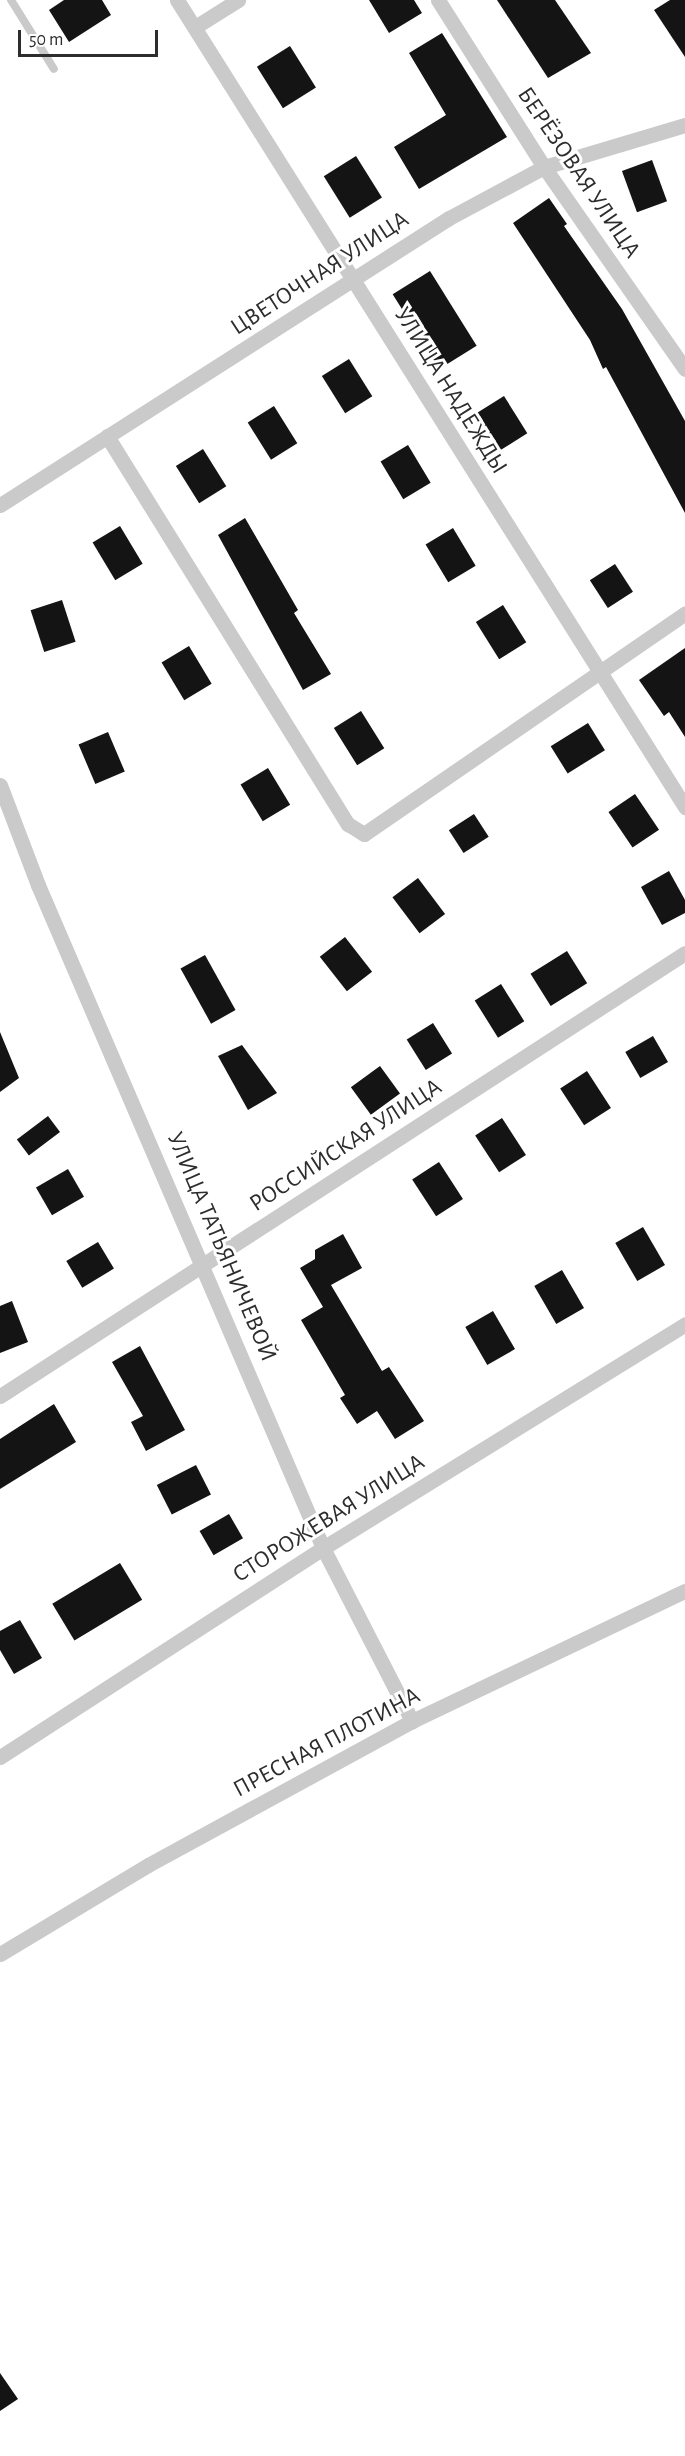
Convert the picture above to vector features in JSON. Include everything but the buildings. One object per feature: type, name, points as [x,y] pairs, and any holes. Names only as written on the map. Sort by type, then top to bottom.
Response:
[{"type":"street","name":"УЛИЦА НАДЕЖДЫ","points":[[177,0],[685,807]]},
{"type":"street","points":[[195,27],[238,0]]},
{"type":"street","name":"БЕРЁЗОВАЯ УЛИЦА","points":[[438,0],[544,167],[685,369]]},
{"type":"street","name":"ЦВЕТОЧНАЯ УЛИЦА","points":[[0,506],[107,436],[354,282],[448,218],[544,167],[685,125]]},
{"type":"street","points":[[107,436],[348,824],[364,834],[685,613]]},
{"type":"street","name":"УЛИЦА ТАТЬЯНИЧЕВОЙ","points":[[0,785],[38,885],[205,1265],[323,1548],[412,1721]]},
{"type":"street","name":"РОССИЙСКАЯ УЛИЦА","points":[[0,1396],[685,953]]},
{"type":"street","name":"СТОРОЖЕВАЯ УЛИЦА","points":[[0,1757],[323,1548],[685,1324]]},
{"type":"street","name":"ПРЕСНАЯ ПЛОТИНА","points":[[0,1953],[148,1865],[412,1721],[685,1591]]},
{"type":"lane","points":[[11,0],[54,69]]}]
